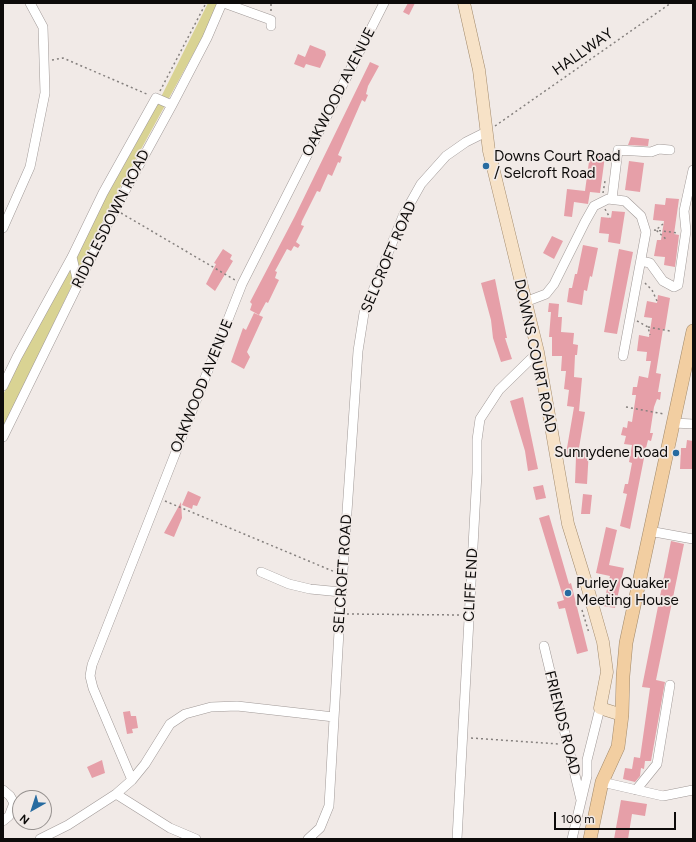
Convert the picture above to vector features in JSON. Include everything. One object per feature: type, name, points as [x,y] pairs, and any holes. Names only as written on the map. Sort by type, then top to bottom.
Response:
[{"type":"highway","points":[[590,839],[602,782],[618,747],[622,715],[626,643],[693,331]]},
{"type":"main road","name":"DOWNS COURT ROAD","points":[[464,3],[479,70],[486,132],[493,171],[538,352],[568,524],[603,642],[607,672],[600,708]]},
{"type":"main road","points":[[600,708],[622,715]]},
{"type":"street","points":[[3,228],[30,168],[45,93],[43,27],[30,3]]},
{"type":"street","points":[[223,3],[271,20]]},
{"type":"street","name":"RIDDLESDOWN ROAD","points":[[3,437],[115,209],[172,105],[207,38],[223,3]]},
{"type":"street","name":"OAKWOOD AVENUE","points":[[132,780],[92,688],[90,676],[92,665],[242,284],[384,3]]},
{"type":"street","points":[[3,386],[17,356],[72,257],[103,193],[156,98],[172,105]]},
{"type":"street","name":"SELCROFT ROAD","points":[[308,839],[320,828],[329,806],[342,575],[358,351],[364,313],[402,216],[421,184],[446,156],[466,142],[486,132]]},
{"type":"street","points":[[612,199],[618,150],[651,152],[670,150]]},
{"type":"street","points":[[642,261],[650,263],[663,281],[674,287],[677,286],[686,235],[684,211],[693,170]]},
{"type":"street","points":[[525,302],[546,294],[554,284],[591,211],[598,203],[612,199],[621,200],[630,204],[641,216],[646,229],[642,261],[623,356]]},
{"type":"street","points":[[72,257],[78,283]]},
{"type":"street","name":"CLIFF END","points":[[457,839],[477,473],[477,440],[480,420],[499,390],[538,352]]},
{"type":"street","points":[[674,423],[693,424]]},
{"type":"street","points":[[649,531],[693,538]]},
{"type":"street","points":[[260,572],[289,584],[310,589],[341,592]]},
{"type":"street","name":"FRIENDS ROAD","points":[[544,646],[581,800]]},
{"type":"street","points":[[636,790],[657,764],[670,685]]},
{"type":"street","points":[[40,839],[68,825],[116,794],[132,780],[145,764],[170,724],[185,714],[211,707],[236,706],[334,717]]},
{"type":"street","points":[[572,839],[587,776],[587,760],[600,708]]},
{"type":"street","points":[[602,782],[663,796],[693,790]]},
{"type":"street","points":[[3,790],[10,796],[14,803],[9,816],[3,821]]},
{"type":"street","points":[[116,794],[170,828],[196,839]]},
{"type":"path","points":[[45,61],[63,58],[156,98],[206,3]]},
{"type":"path","points":[[271,3],[271,20]]},
{"type":"path","name":"HALLWAY","points":[[486,132],[671,3]]},
{"type":"path","points":[[115,209],[242,284]]},
{"type":"path","points":[[656,230],[663,224]]},
{"type":"path","points":[[646,229],[686,235]]},
{"type":"path","points":[[656,230],[667,240]]},
{"type":"path","points":[[638,276],[652,290],[657,301]]},
{"type":"path","points":[[631,317],[648,327],[670,331]]},
{"type":"path","points":[[648,327],[650,335]]},
{"type":"path","points":[[626,407],[662,414]]},
{"type":"path","points":[[157,498],[342,575]]},
{"type":"path","points":[[582,610],[590,635]]},
{"type":"path","points":[[358,614],[455,614]]},
{"type":"path","points":[[463,738],[568,744]]},
{"type":"shaded area","points":[[208,3],[218,3],[203,36],[110,206],[3,429],[3,395],[20,358],[105,194],[158,103]]},
{"type":"building","points":[[408,3],[415,3],[409,15],[403,12]]},
{"type":"building","points":[[310,45],[325,51],[326,55],[320,68],[306,64],[304,68],[294,64],[298,54],[305,57]]},
{"type":"building","points":[[370,62],[379,66],[368,86],[366,94],[368,95],[365,102],[362,100],[338,155],[342,157],[340,163],[338,162],[332,176],[328,174],[320,192],[317,191],[302,221],[301,225],[304,226],[296,242],[300,245],[298,248],[294,246],[291,251],[287,249],[275,271],[277,272],[275,278],[279,280],[268,303],[266,302],[259,315],[250,310],[252,304],[250,302],[295,216]]},
{"type":"building","points":[[631,137],[649,139],[648,146],[628,145]]},
{"type":"building","points":[[590,154],[605,156],[600,193],[590,192],[588,204],[574,202],[572,217],[564,216],[567,189],[585,191]]},
{"type":"building","points":[[629,161],[644,163],[640,192],[625,190]]},
{"type":"building","points":[[666,198],[679,199],[674,234],[679,235],[675,267],[664,265],[665,257],[654,256],[657,240],[661,240],[664,221],[653,220],[655,204],[665,205]]},
{"type":"building","points":[[612,211],[625,212],[620,244],[608,242],[609,234],[599,233],[601,217],[611,218]]},
{"type":"building","points":[[552,236],[563,241],[554,259],[543,253]]},
{"type":"building","points":[[583,245],[598,248],[592,277],[590,276],[587,291],[584,290],[582,305],[567,302],[569,288],[572,288],[575,274],[577,274]]},
{"type":"building","points":[[223,249],[232,255],[230,259],[233,261],[215,291],[206,284],[216,264],[214,263]]},
{"type":"building","points":[[619,249],[633,252],[617,334],[604,332]]},
{"type":"building","points":[[495,279],[507,338],[505,338],[512,359],[501,362],[493,338],[491,320],[481,283]]},
{"type":"building","points":[[658,295],[670,298],[656,373],[661,374],[658,392],[661,392],[660,400],[657,399],[654,407],[650,433],[653,433],[651,441],[648,440],[646,448],[630,529],[620,526],[627,494],[623,493],[625,484],[628,484],[632,463],[629,462],[632,445],[624,444],[626,436],[621,435],[623,427],[627,428],[628,421],[632,422],[636,395],[632,395],[633,387],[637,387],[639,376],[648,378],[651,361],[646,361],[647,352],[637,351],[639,335],[649,337],[652,318],[644,317],[647,301],[657,303]]},
{"type":"building","points":[[549,303],[559,304],[558,317],[562,317],[561,332],[574,333],[573,344],[578,345],[577,355],[575,355],[574,377],[582,378],[579,411],[585,412],[579,448],[589,449],[587,484],[575,483],[576,457],[564,456],[563,448],[567,448],[574,407],[567,406],[569,390],[564,389],[566,371],[561,371],[562,356],[552,356],[552,337],[549,337],[551,312],[548,312]]},
{"type":"building","points":[[254,313],[263,317],[247,352],[250,357],[244,369],[231,362],[243,328],[246,330]]},
{"type":"building","points":[[523,397],[538,469],[528,471],[525,451],[510,401]]},
{"type":"building","points":[[687,440],[693,441],[693,469],[680,469],[681,448],[686,448]]},
{"type":"building","points":[[543,485],[546,498],[536,500],[533,487]]},
{"type":"building","points":[[188,491],[201,497],[197,506],[193,505],[192,509],[182,505]]},
{"type":"building","points":[[583,494],[592,495],[590,514],[581,514]]},
{"type":"building","points":[[181,502],[182,518],[174,537],[164,533]]},
{"type":"building","points":[[549,515],[569,584],[571,583],[588,651],[577,654],[565,608],[559,609],[557,602],[564,600],[539,518]]},
{"type":"building","points":[[606,527],[617,530],[609,565],[624,568],[615,608],[603,606],[610,576],[596,573]]},
{"type":"building","points":[[671,541],[684,544],[656,680],[665,682],[651,761],[645,761],[644,769],[641,768],[640,776],[635,782],[623,779],[625,768],[632,769],[634,757],[640,758],[650,688],[642,687]]},
{"type":"building","points":[[130,711],[131,716],[136,716],[138,728],[132,729],[133,733],[127,734],[123,712]]},
{"type":"building","points":[[102,760],[105,773],[92,778],[87,767]]},
{"type":"building","points":[[621,800],[647,804],[645,816],[632,814],[628,839],[614,839]]},
{"type":"place","name":"Downs Court Road / Selcroft Road","points":[[486,166]]},
{"type":"place","name":"Sunnydene Road","points":[[676,453]]},
{"type":"place","name":"Purley Quaker Meeting House","points":[[568,593]]}]
